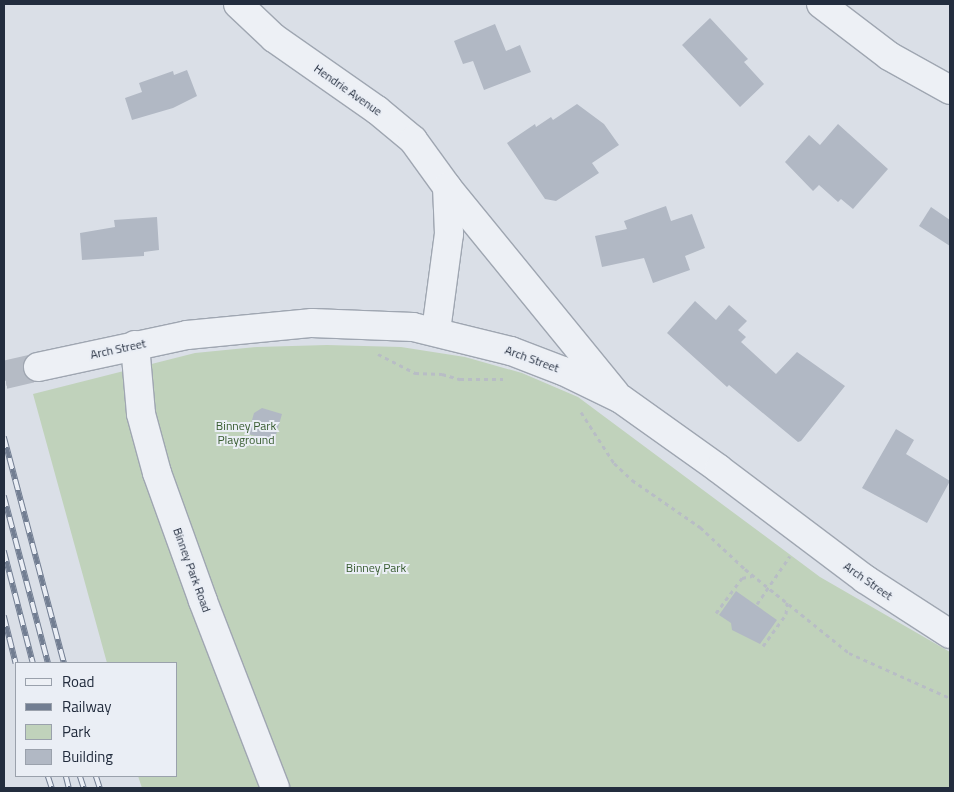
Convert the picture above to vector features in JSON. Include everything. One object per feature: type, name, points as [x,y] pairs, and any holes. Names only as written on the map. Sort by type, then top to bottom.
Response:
[{"type":"street","name":"Hendrie Avenue","points":[[238,4],[274,38],[377,110],[413,140],[446,187],[620,399]]},
{"type":"street","points":[[821,4],[889,56],[950,90]]},
{"type":"street","points":[[436,332],[448,234],[446,187]]},
{"type":"street","name":"Arch Street","points":[[38,367],[134,344],[243,327],[303,323],[367,323],[436,332],[528,356],[620,399],[719,468],[902,605],[950,634]]},
{"type":"street","name":"Binney Park Road","points":[[134,344],[141,414],[157,473],[275,788]]},
{"type":"path","points":[[370,351],[415,373],[442,374],[460,380],[511,380]]},
{"type":"path","points":[[579,410],[594,427],[614,463],[632,480],[700,527],[755,577],[769,586],[850,653],[950,698]]},
{"type":"path","points":[[757,604],[806,535]]},
{"type":"path","points":[[716,613],[742,578],[755,577]]},
{"type":"path","points":[[763,646],[786,614],[785,600]]},
{"type":"green space","name":"Binney Park","points":[[327,345],[401,347],[465,357],[522,373],[578,397],[820,577],[950,652],[950,788],[142,788],[138,777],[178,777],[178,662],[107,662],[33,394],[195,353],[257,347]]},
{"type":"building","points":[[710,18],[748,59],[744,62],[764,84],[740,107],[682,45]]},
{"type":"building","points":[[495,24],[506,51],[520,45],[531,72],[484,90],[473,61],[463,64],[454,41]]},
{"type":"building","points":[[187,70],[197,96],[173,108],[132,120],[125,98],[142,92],[139,83],[173,71],[174,75]]},
{"type":"building","points":[[577,104],[604,124],[619,145],[592,163],[599,173],[556,201],[545,199],[507,143],[535,124],[536,127],[551,117],[553,120]]},
{"type":"building","points":[[838,124],[888,169],[853,209],[841,199],[838,202],[819,185],[813,191],[785,162],[809,135],[820,145]]},
{"type":"building","points":[[666,206],[671,221],[692,214],[705,248],[685,256],[690,270],[653,283],[644,258],[602,267],[595,236],[627,229],[624,221]]},
{"type":"building","points":[[931,207],[950,220],[950,246],[919,226]]},
{"type":"building","points":[[157,217],[159,250],[144,252],[144,256],[82,260],[80,233],[115,227],[114,220]]},
{"type":"building","points":[[695,301],[716,320],[729,305],[747,321],[738,330],[746,337],[741,342],[776,374],[797,352],[845,386],[801,441],[798,442],[729,385],[727,387],[667,333]]},
{"type":"building","points":[[262,408],[282,414],[276,435],[269,439],[248,434],[254,413]]},
{"type":"building","points":[[896,429],[914,440],[906,454],[950,481],[927,523],[862,488]]},
{"type":"building","points":[[736,591],[777,620],[760,644],[732,630],[731,623],[719,615]]},
{"type":"tunnel","points":[[4,375],[38,367]]},
{"type":"railway","points":[[4,437],[64,662]]},
{"type":"railway","points":[[4,496],[48,662]]},
{"type":"railway","points":[[4,551],[33,662]]},
{"type":"railway","points":[[4,616],[16,662]]},
{"type":"railway","points":[[48,777],[52,788]]},
{"type":"railway","points":[[66,777],[69,788]]},
{"type":"railway","points":[[80,777],[84,788]]},
{"type":"railway","points":[[96,777],[100,788]]},
{"type":"park label","name":"Binney Park Playground","points":[[246,433]]}]
